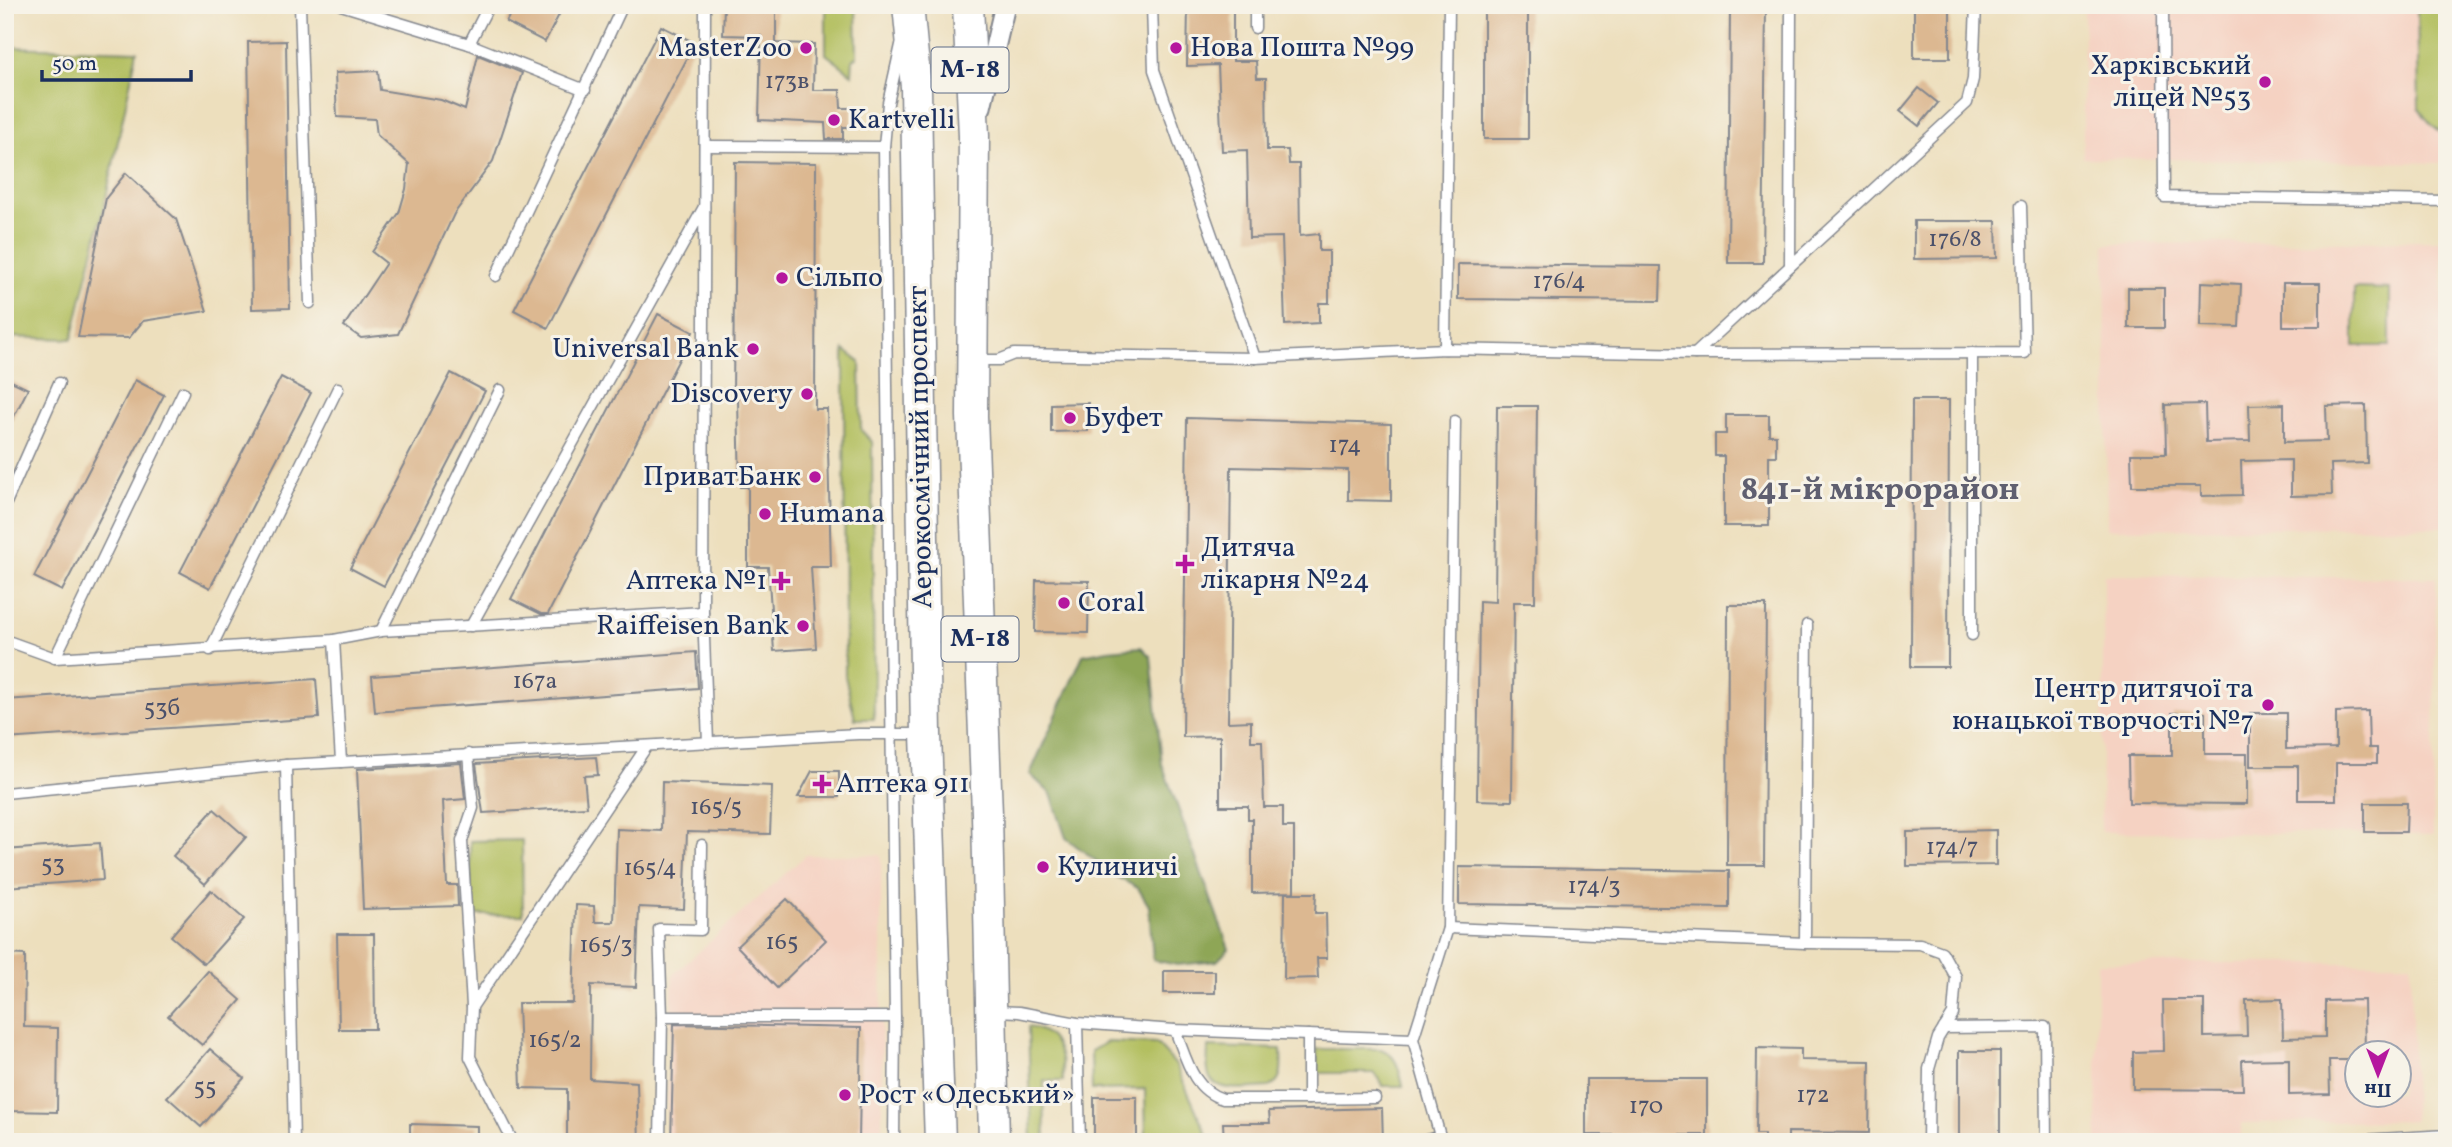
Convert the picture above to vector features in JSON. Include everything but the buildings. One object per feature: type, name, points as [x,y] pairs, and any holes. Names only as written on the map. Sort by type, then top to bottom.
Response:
[{"type":"main road","name":"Аерокосмічний проспект","points":[[968,5],[974,136],[972,360],[994,1142]]},
{"type":"main road","name":"Аерокосмічний проспект","points":[[908,8],[916,87],[926,734],[940,1142]]},
{"type":"street","name":"Аерокосмічний проспект","points":[[974,136],[1005,5]]},
{"type":"lane","points":[[300,5],[310,303]]},
{"type":"lane","points":[[341,5],[470,44],[585,89]]},
{"type":"lane","points":[[470,44],[489,5]]},
{"type":"lane","points":[[496,276],[623,5]]},
{"type":"lane","points":[[705,5],[703,612],[708,743]]},
{"type":"lane","points":[[1153,5],[1154,70],[1255,358]]},
{"type":"lane","points":[[1255,5],[1255,28]]},
{"type":"lane","points":[[1445,349],[1449,5]]},
{"type":"lane","points":[[1790,266],[1791,5]]},
{"type":"lane","points":[[1695,354],[1967,103],[1973,79],[1976,5]]},
{"type":"lane","points":[[2164,5],[2164,197],[2447,201]]},
{"type":"lane","points":[[894,1142],[895,1017],[884,147],[888,103],[908,8]]},
{"type":"lane","points":[[705,146],[884,147]]},
{"type":"lane","points":[[471,626],[705,206]]},
{"type":"lane","points":[[972,360],[999,360],[1014,354],[1255,358],[1445,349],[1695,354],[2025,354],[2021,206]]},
{"type":"lane","points":[[1972,354],[1972,635]]},
{"type":"lane","points":[[5,505],[59,383]]},
{"type":"lane","points":[[211,650],[338,388]]},
{"type":"lane","points":[[380,631],[500,390]]},
{"type":"lane","points":[[55,659],[183,392]]},
{"type":"lane","points":[[1420,1142],[1443,1139],[1413,1039],[1448,928],[1455,421]]},
{"type":"lane","points":[[5,640],[55,659],[334,640],[380,631],[703,612]]},
{"type":"lane","points":[[1805,943],[1807,625]]},
{"type":"lane","points":[[334,640],[341,762]]},
{"type":"lane","points":[[5,793],[286,765],[468,754],[926,734]]},
{"type":"lane","points":[[472,1007],[647,746]]},
{"type":"lane","points":[[468,754],[473,808],[462,841],[472,1007],[470,1057],[513,1142]]},
{"type":"lane","points":[[286,765],[294,1142]]},
{"type":"lane","points":[[660,1142],[662,1017],[659,929],[701,930],[702,845]]},
{"type":"lane","points":[[1448,928],[1805,943],[1920,944],[1942,952],[1956,977],[1953,1014],[1938,1038],[1929,1069],[1928,1142]]},
{"type":"lane","points":[[991,1011],[1019,1012],[1077,1023],[1175,1030],[1413,1039]]},
{"type":"lane","points":[[662,1017],[895,1017]]},
{"type":"lane","points":[[1077,1023],[1080,1142]]},
{"type":"lane","points":[[1944,1028],[2045,1027],[2046,1142]]},
{"type":"lane","points":[[1175,1030],[1193,1075],[1211,1095],[1223,1099],[1375,1098]]},
{"type":"lane","points":[[1308,1035],[1308,1099]]},
{"type":"lane","points":[[2329,1142],[2447,1135]]},
{"type":"shaded area","name":"Харківський ліцей №53","points":[[2084,5],[2447,5],[2447,163],[2083,158]]},
{"type":"shaded area","points":[[2442,241],[2444,527],[2107,529],[2105,244]]},
{"type":"shaded area","name":"Центр дитячої та юнацької творчості №7","points":[[2104,575],[2436,578],[2433,835],[2101,832]]},
{"type":"shaded area","points":[[806,855],[881,855],[882,1142],[666,1142],[673,975]]},
{"type":"shaded area","points":[[2097,963],[2411,963],[2412,1038],[2344,1038],[2344,1108],[2414,1108],[2414,1121],[2241,1123],[2241,1142],[2097,1142]]},
{"type":"green space","points":[[826,5],[856,5],[857,57],[853,59],[852,74],[826,54]]},
{"type":"green space","points":[[2417,5],[2447,5],[2447,135],[2431,124],[2419,108]]},
{"type":"green space","points":[[5,47],[137,51],[106,198],[72,339],[5,337]]},
{"type":"green space","points":[[2354,288],[2390,289],[2390,346],[2354,346]]},
{"type":"green space","points":[[844,350],[860,362],[861,430],[872,442],[874,719],[855,719],[845,676]]},
{"type":"green space","points":[[1141,647],[1151,657],[1162,764],[1229,949],[1217,961],[1177,965],[1153,960],[1149,906],[1138,888],[1117,877],[1066,838],[1051,794],[1030,774],[1083,655]]},
{"type":"green space","points":[[522,840],[523,915],[471,915],[470,841]]},
{"type":"green space","points":[[1028,1027],[1046,1033],[1052,1039],[1062,1062],[1063,1081],[1044,1081],[1045,1142],[1032,1142]]},
{"type":"green space","points":[[1107,1042],[1157,1044],[1176,1065],[1210,1142],[1146,1142],[1145,1089],[1092,1090],[1091,1051]]},
{"type":"green space","points":[[1208,1047],[1281,1049],[1280,1076],[1269,1087],[1236,1089],[1220,1086],[1209,1076]]},
{"type":"green space","points":[[1317,1049],[1381,1049],[1394,1060],[1403,1086],[1382,1086],[1373,1073],[1317,1073]]},
{"type":"place","name":"MasterZoo","points":[[806,48]]},
{"type":"place","name":"Нова Пошта №99","points":[[1176,48]]},
{"type":"place","name":"Харківський ліцей №53","points":[[2265,82]]},
{"type":"place","name":"Kartvelli","points":[[834,120]]},
{"type":"place","name":"Сільпо","points":[[782,278]]},
{"type":"place","name":"Universal Bank","points":[[753,349]]},
{"type":"place","name":"Discovery","points":[[807,394]]},
{"type":"place","name":"Буфет","points":[[1070,418]]},
{"type":"place","name":"ПриватБанк","points":[[815,477]]},
{"type":"place","name":"Humana","points":[[765,514]]},
{"type":"place","name":"Дитяча лікарня №24","points":[[1185,564]]},
{"type":"place","name":"Аптека №1","points":[[781,581]]},
{"type":"place","name":"Coral","points":[[1064,603]]},
{"type":"place","name":"Raiffeisen Bank","points":[[803,626]]},
{"type":"place","name":"Центр дитячої та юнацької творчості №7","points":[[2268,705]]},
{"type":"place","name":"Аптека 911","points":[[822,784]]},
{"type":"place","name":"Кулиничі","points":[[1043,867]]},
{"type":"place","name":"Рост «Одеський»","points":[[845,1095]]},
{"type":"district","name":"841-й мікрорайон","points":[[1880,491]]}]
